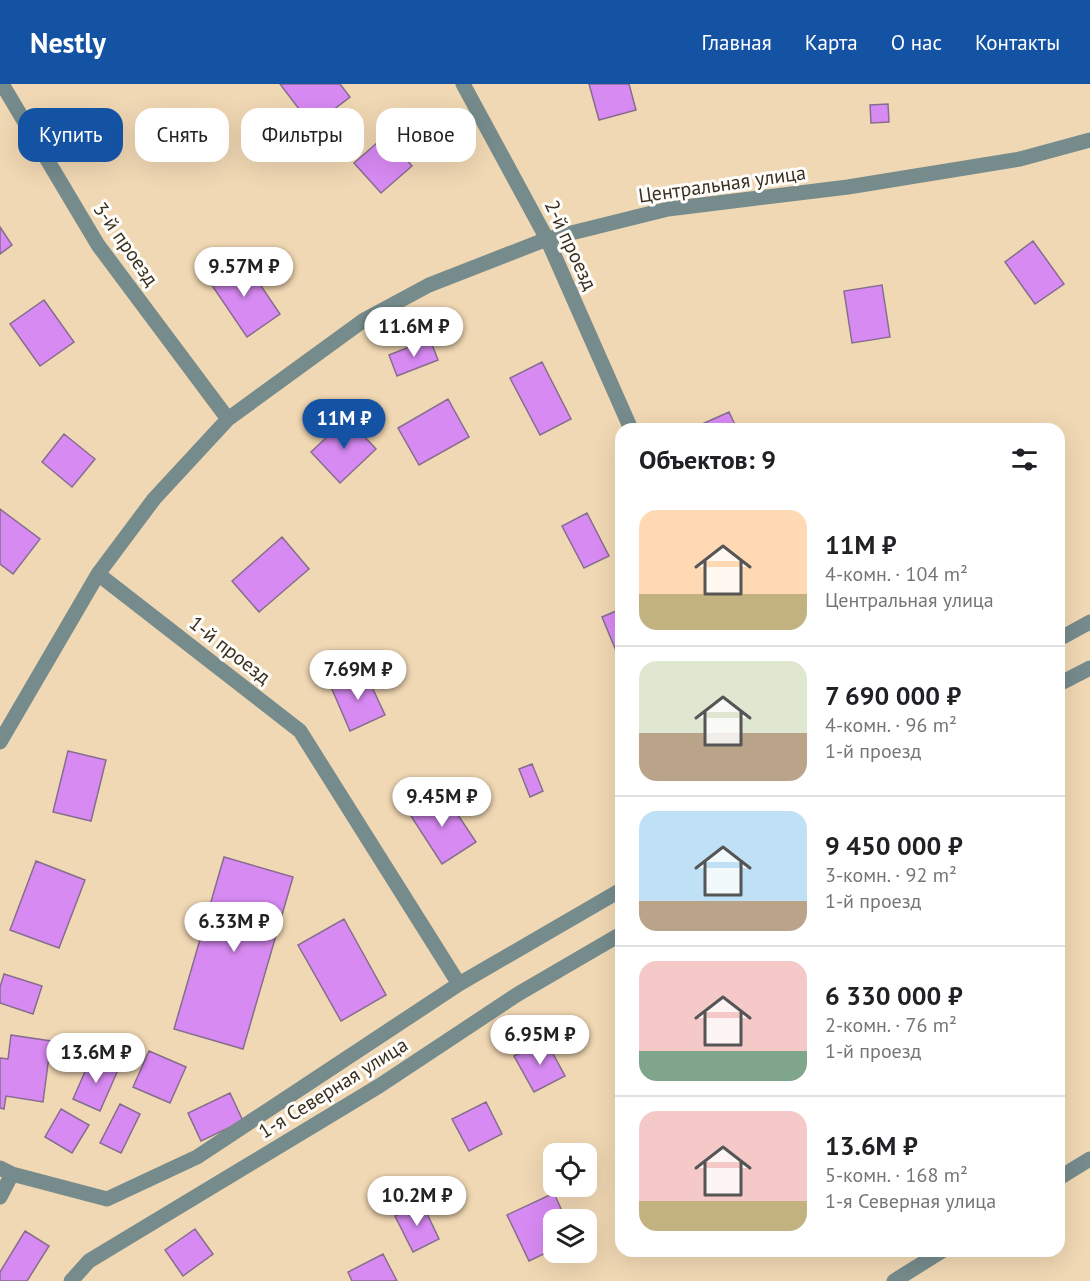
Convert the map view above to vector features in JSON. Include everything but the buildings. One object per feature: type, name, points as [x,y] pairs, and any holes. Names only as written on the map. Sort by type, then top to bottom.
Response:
[{"type":"street","name":"3-й проезд","points":[[2,84],[98,245],[228,419]]},
{"type":"street","name":"2-й проезд","points":[[463,84],[547,239],[628,423]]},
{"type":"street","name":"Центральная улица","points":[[0,742],[98,574],[154,499],[228,419],[364,320],[429,285],[547,239],[668,209],[848,187],[1020,159],[1090,140]]},
{"type":"street","name":"1-й проезд","points":[[98,574],[300,731],[459,984]]},
{"type":"street","points":[[1065,636],[1090,622]]},
{"type":"street","points":[[1065,681],[1090,668]]},
{"type":"street","points":[[0,1197],[6,1171],[107,1199],[197,1158],[459,984],[615,893]]},
{"type":"street","name":"1-я Северная улица","points":[[71,1281],[89,1261],[379,1086],[518,994],[615,937]]},
{"type":"street","points":[[1065,1174],[1090,1158]]},
{"type":"street","points":[[894,1281],[932,1257]]}]
